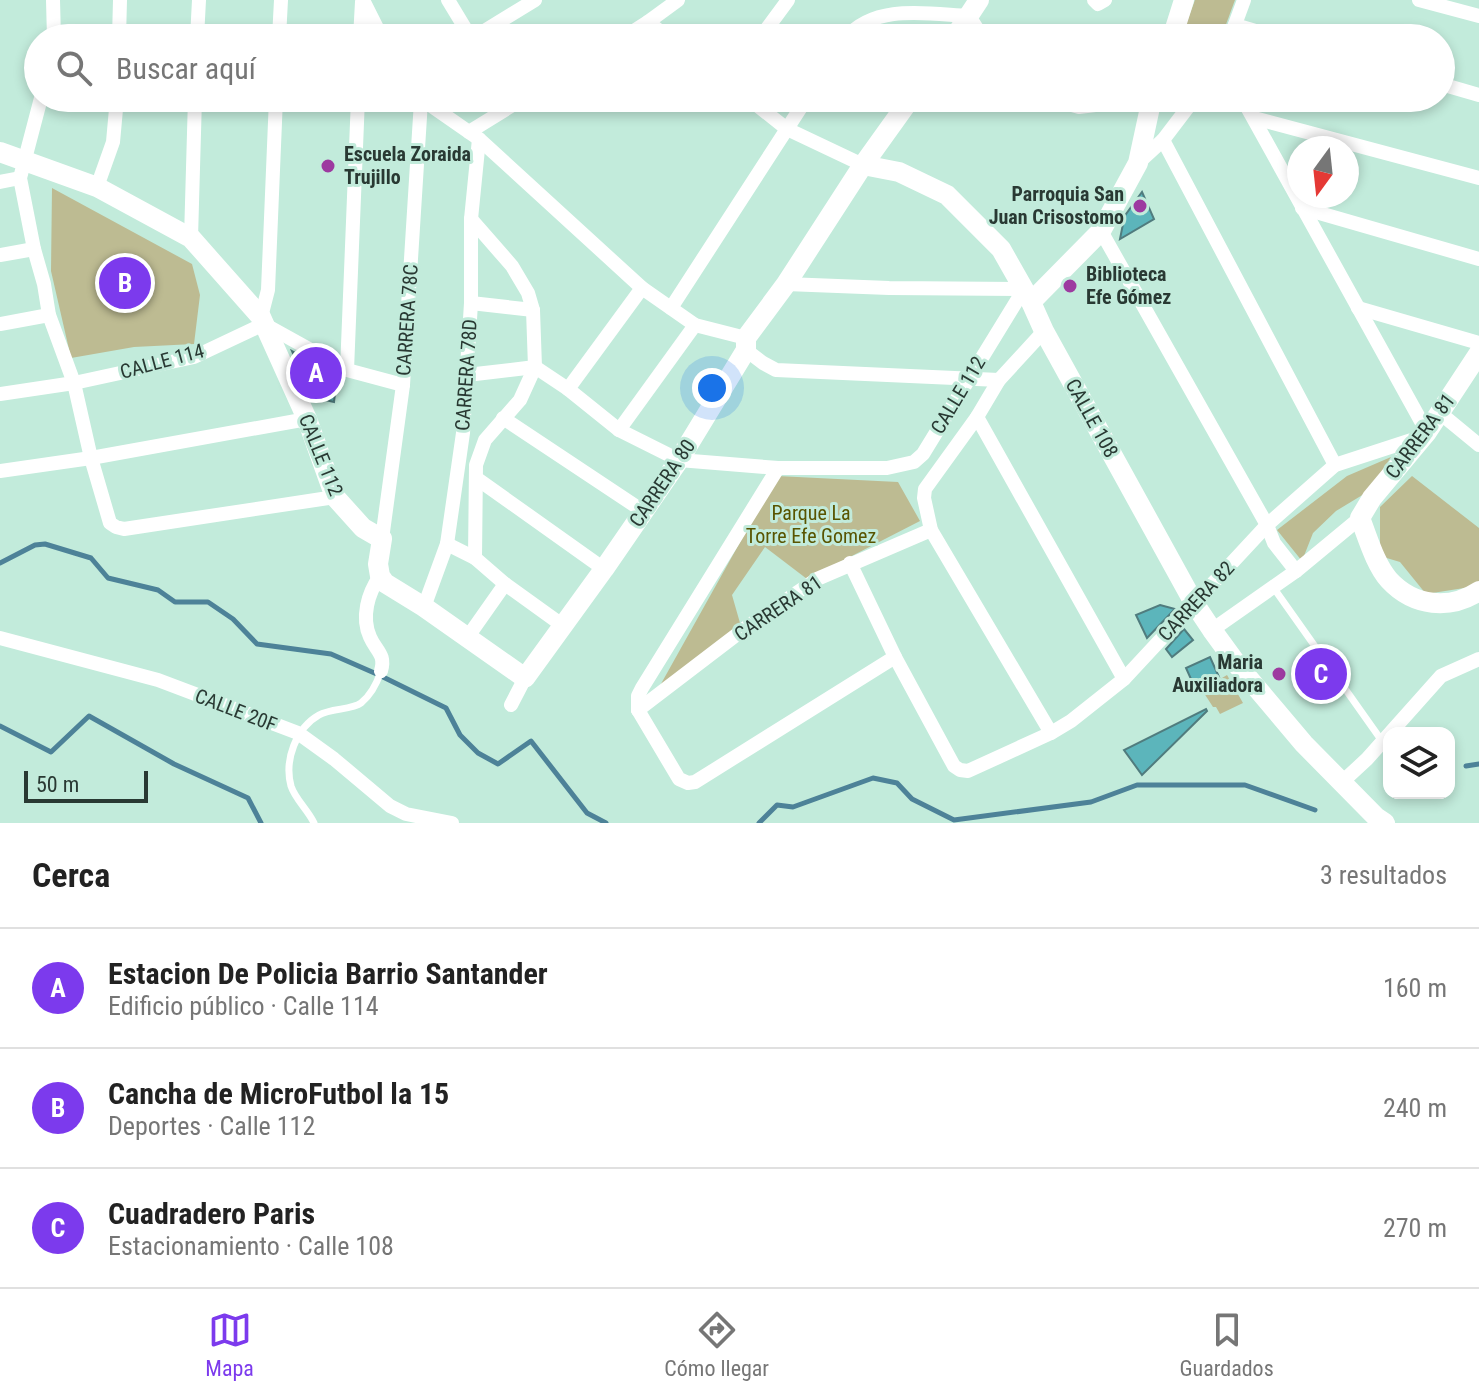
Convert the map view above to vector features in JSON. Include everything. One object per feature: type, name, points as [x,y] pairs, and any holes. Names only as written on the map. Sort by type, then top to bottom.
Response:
[{"type":"street","points":[[53,0],[54,24]]},
{"type":"street","points":[[119,24],[120,0]]},
{"type":"street","points":[[198,24],[199,0]]},
{"type":"street","points":[[280,24],[281,0]]},
{"type":"street","points":[[361,24],[362,0]]},
{"type":"street","points":[[362,0],[375,24]]},
{"type":"street","points":[[448,0],[463,24]]},
{"type":"street","points":[[495,24],[535,0]]},
{"type":"street","points":[[645,24],[678,0]]},
{"type":"street","points":[[770,24],[788,0]]},
{"type":"street","points":[[1094,0],[1098,4],[1105,0]]},
{"type":"street","points":[[1236,24],[1244,0]]},
{"type":"street","points":[[1419,0],[1479,16]]},
{"type":"street","points":[[1175,24],[1179,2]]},
{"type":"street","points":[[863,24],[898,13],[974,8]]},
{"type":"street","points":[[1455,88],[1479,95]]},
{"type":"street","points":[[38,112],[23,170],[34,249],[49,315],[74,383],[110,523],[124,529],[335,497]]},
{"type":"street","points":[[97,187],[113,142],[116,112]]},
{"type":"street","points":[[191,238],[195,112]]},
{"type":"street","points":[[275,112],[268,290],[263,321],[347,370],[403,385]]},
{"type":"street","points":[[347,370],[357,112]]},
{"type":"street","name":"CARRERA 78C","points":[[382,539],[403,385],[420,112]]},
{"type":"street","points":[[440,112],[474,135],[642,288],[695,325],[746,344],[763,363],[776,370],[999,380]]},
{"type":"street","points":[[474,135],[505,112]]},
{"type":"street","name":"CALLE 108","points":[[766,112],[787,129],[863,165],[899,172],[947,195],[1001,249],[1194,603],[1248,678],[1304,744],[1377,821]]},
{"type":"street","points":[[671,308],[798,112]]},
{"type":"street","name":"CARRERA 80","points":[[511,705],[525,678],[679,460],[746,344],[901,112]]},
{"type":"street","points":[[786,284],[1028,296],[1101,231],[1138,163],[1149,112]]},
{"type":"street","points":[[1138,163],[1163,140],[1184,112]]},
{"type":"street","points":[[1250,112],[1287,180]]},
{"type":"street","points":[[1254,118],[1479,178]]},
{"type":"street","name":"CARRERA 78D","points":[[424,607],[447,544],[463,433],[471,303],[474,135]]},
{"type":"street","points":[[1163,140],[1335,465]]},
{"type":"street","name":"CALLE 112","points":[[0,152],[23,170],[97,187],[191,238],[263,321],[307,419],[335,497],[363,528],[382,539]]},
{"type":"street","points":[[0,182],[23,170]]},
{"type":"street","points":[[1302,208],[1479,259]]},
{"type":"street","points":[[1302,208],[1426,434]]},
{"type":"street","points":[[471,219],[512,266],[528,293],[533,310],[535,367],[520,400],[485,440],[476,465],[475,558]]},
{"type":"street","points":[[1101,231],[1267,525],[1274,543],[1296,571]]},
{"type":"street","points":[[0,255],[34,249]]},
{"type":"street","points":[[568,389],[642,288]]},
{"type":"street","name":"CALLE 112","points":[[535,367],[619,430],[679,460],[778,468],[887,468],[914,462],[923,454],[967,378],[1028,296]]},
{"type":"street","points":[[471,303],[533,310]]},
{"type":"street","points":[[1358,308],[1479,343]]},
{"type":"street","points":[[0,324],[49,315]]},
{"type":"street","name":"CALLE 114","points":[[0,394],[74,383],[194,357],[263,321]]},
{"type":"street","points":[[619,430],[695,325]]},
{"type":"street","points":[[1044,331],[999,380],[977,417],[925,489],[924,498],[931,530],[1051,733]]},
{"type":"street","name":"CARRERA 81","points":[[1360,518],[1372,498],[1426,434],[1479,353]]},
{"type":"street","points":[[467,375],[535,367]]},
{"type":"street","points":[[1440,413],[1479,445]]},
{"type":"street","points":[[977,417],[1124,679]]},
{"type":"street","points":[[503,418],[643,511]]},
{"type":"street","points":[[0,471],[307,419]]},
{"type":"street","name":"CARRERA 82","points":[[895,657],[954,766],[968,771],[1051,733],[1124,679],[1267,525],[1335,465],[1426,434]]},
{"type":"street","points":[[778,468],[638,696],[638,710],[679,779],[695,782],[895,657],[850,563]]},
{"type":"street","points":[[476,478],[604,569]]},
{"type":"street","points":[[1360,518],[1375,556],[1389,579],[1414,600],[1443,604],[1467,599],[1479,591]]},
{"type":"street","name":"CARRERA 82","points":[[1212,630],[1296,571],[1360,518]]},
{"type":"street","name":"CARRERA 81","points":[[638,710],[748,626],[817,579],[931,530]]},
{"type":"street","points":[[382,539],[378,564],[385,583],[525,678]]},
{"type":"street","points":[[447,544],[475,558],[562,625]]},
{"type":"street","points":[[380,576],[365,608],[369,635],[383,658],[381,671]]},
{"type":"street","points":[[467,638],[505,584]]},
{"type":"street","name":"CALLE 20F","points":[[0,638],[158,680],[298,733],[405,818],[452,823]]},
{"type":"street","points":[[1341,783],[1367,759],[1441,676],[1478,662]]},
{"type":"lane","points":[[1273,587],[1382,741]]},
{"type":"lane","points":[[314,823],[291,786],[289,764],[298,733],[318,715],[359,705],[375,686],[381,671]]},
{"type":"green space","points":[[1195,0],[1235,0],[1226,24],[1186,24]]},
{"type":"green space","points":[[52,188],[192,264],[200,295],[194,344],[134,347],[71,358],[51,271]]},
{"type":"green space","points":[[1391,457],[1369,491],[1336,511],[1313,533],[1302,561],[1277,530],[1347,476]]},
{"type":"green space","name":"Parque La Torre Efe Gomez","points":[[777,476],[898,482],[920,521],[807,579],[765,547],[732,595],[742,630],[657,691]]},
{"type":"green space","points":[[1412,476],[1479,528],[1477,586],[1426,594],[1400,562],[1380,556],[1380,507]]},
{"type":"green space","points":[[1227,675],[1243,703],[1220,714],[1202,690]]},
{"type":"building","name":"Parroquia San Juan Crisostomo","points":[[1142,192],[1154,219],[1120,239],[1121,221]]},
{"type":"building","points":[[292,351],[337,376],[334,402],[312,397]]},
{"type":"building","points":[[1160,605],[1175,609],[1147,638],[1136,615]]},
{"type":"building","points":[[1184,629],[1193,640],[1172,657],[1166,649]]},
{"type":"building","points":[[1210,657],[1219,677],[1195,688],[1186,668]]},
{"type":"building","points":[[1207,711],[1142,775],[1124,750]]},
{"type":"waterway","points":[[0,563],[35,545],[45,544],[91,558],[108,578],[158,590],[175,602],[208,602],[233,619],[257,644],[331,654],[446,708],[460,735],[478,753],[498,764],[531,741],[587,813],[606,823]]},
{"type":"waterway","points":[[0,726],[51,752],[89,716],[174,764],[248,798],[261,823]]},
{"type":"waterway","points":[[1466,766],[1479,764]]},
{"type":"waterway","points":[[759,823],[777,805],[793,807],[873,778],[897,783],[912,799],[954,820],[1091,802],[1137,785],[1245,785],[1315,810]]},
{"type":"place","name":"Escuela Zoraida Trujillo","points":[[328,166]]},
{"type":"place","name":"Parroquia San Juan Crisostomo","points":[[1140,206]]},
{"type":"place","name":"Cancha de MicroFutbol la 15","points":[[125,283]]},
{"type":"place","name":"Biblioteca Efe Gómez","points":[[1070,286]]},
{"type":"place","name":"Estacion De Policia Barrio Santander","points":[[316,373]]},
{"type":"place","name":"Maria Auxiliadora","points":[[1279,674]]},
{"type":"place","name":"Cuadradero Paris","points":[[1321,674]]}]
